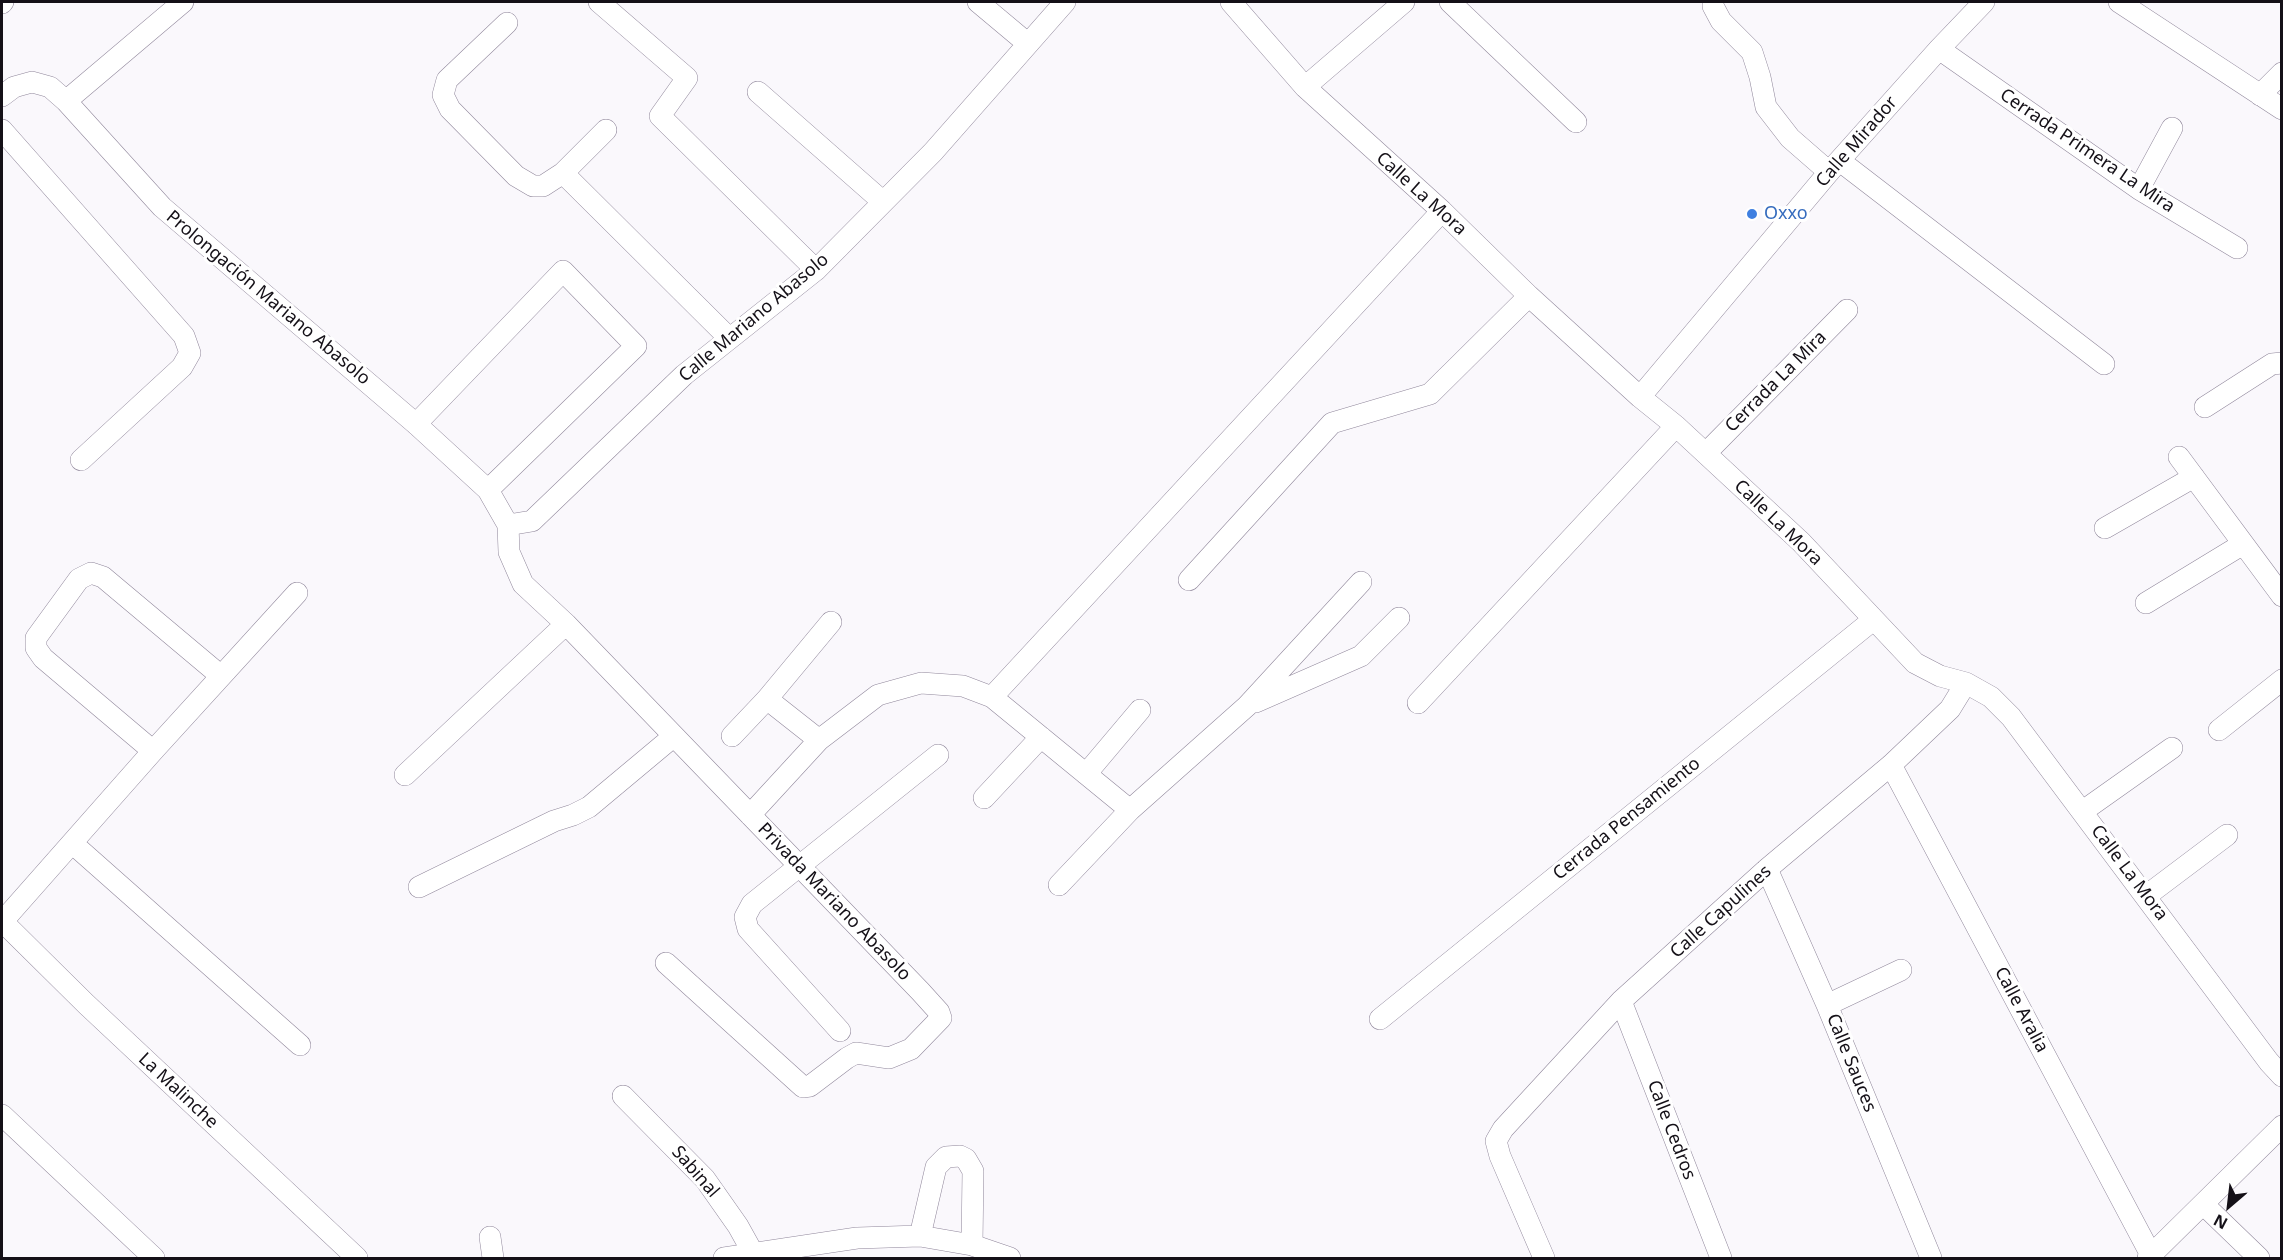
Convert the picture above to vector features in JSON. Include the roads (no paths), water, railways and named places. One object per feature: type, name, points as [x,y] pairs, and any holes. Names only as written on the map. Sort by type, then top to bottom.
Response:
[{"type":"street","points":[[66,101],[183,2]]},
{"type":"street","points":[[599,2],[687,78],[660,116],[816,270]]},
{"type":"street","points":[[978,2],[1028,43]]},
{"type":"street","name":"Calle Mariano Abasolo","points":[[508,525],[532,521],[684,375],[816,270],[933,152],[1065,2]]},
{"type":"street","name":"Calle La Mora","points":[[1231,2],[1305,87],[1442,211],[1529,296],[1640,397],[1706,453],[1801,542],[1915,663],[1940,676],[1966,683],[1990,697],[2011,717],[2269,1062],[2282,1076]]},
{"type":"street","points":[[1305,87],[1404,2]]},
{"type":"street","points":[[1450,2],[1576,122]]},
{"type":"street","points":[[1713,2],[1721,21],[1752,52],[1761,77],[1766,108],[1790,138],[1835,166],[2104,364]]},
{"type":"street","name":"Calle Mirador","points":[[1640,397],[1835,166],[1984,2]]},
{"type":"street","points":[[2119,2],[2282,109]]},
{"type":"street","points":[[507,23],[447,80],[443,95],[450,109],[516,176],[533,186],[543,186],[563,173],[606,129]]},
{"type":"street","name":"Cerrada Primera La Mira","points":[[1939,49],[2139,189],[2237,248]]},
{"type":"street","points":[[2260,95],[2282,73]]},
{"type":"street","name":"Prolongación Mariano Abasolo","points":[[2,96],[14,87],[32,82],[50,87],[66,101],[162,207],[416,424],[488,489],[508,525]]},
{"type":"street","points":[[758,92],[882,201]]},
{"type":"street","points":[[2139,189],[2172,128]]},
{"type":"street","points":[[2,130],[184,336],[190,353],[182,367],[81,460]]},
{"type":"street","points":[[563,173],[729,338]]},
{"type":"street","points":[[992,697],[1442,211]]},
{"type":"street","points":[[416,424],[563,271],[636,346],[488,489]]},
{"type":"street","points":[[1189,580],[1332,423],[1430,394],[1529,296]]},
{"type":"street","name":"Cerrada La Mira","points":[[1706,453],[1847,310]]},
{"type":"street","points":[[2205,407],[2272,364],[2282,363]]},
{"type":"street","points":[[1418,703],[1676,426]]},
{"type":"street","points":[[2179,458],[2282,596]]},
{"type":"street","points":[[2105,528],[2194,477]]},
{"type":"street","name":"Privada Mariano Abasolo","points":[[508,525],[509,552],[523,584],[566,624],[799,865],[939,1012],[941,1018],[911,1049],[889,1058],[856,1053],[810,1086],[803,1087],[666,963]]},
{"type":"street","points":[[2146,603],[2243,544]]},
{"type":"street","points":[[153,751],[43,658],[36,648],[36,638],[79,579],[91,573],[102,577],[221,676]]},
{"type":"street","points":[[1059,885],[1130,810],[1247,706],[1361,582]]},
{"type":"street","points":[[2,922],[297,592]]},
{"type":"street","points":[[1247,706],[1361,656],[1399,618]]},
{"type":"street","name":"Cerrada Pensamiento","points":[[1380,1019],[1873,620]]},
{"type":"street","points":[[732,736],[767,699],[831,622]]},
{"type":"street","points":[[405,775],[566,624]]},
{"type":"street","points":[[2220,730],[2282,680]]},
{"type":"street","points":[[750,815],[819,740],[878,695],[921,683],[963,686],[992,697],[1130,810]]},
{"type":"street","name":"Calle Capulines","points":[[1544,1258],[1500,1156],[1496,1141],[1503,1129],[1621,1001],[1767,869],[1891,765],[1950,709],[1966,683]]},
{"type":"street","points":[[767,699],[819,740]]},
{"type":"street","points":[[1086,774],[1140,710]]},
{"type":"street","points":[[419,887],[554,821],[589,807],[674,736]]},
{"type":"street","points":[[984,798],[1041,737]]},
{"type":"street","points":[[2083,812],[2172,748]]},
{"type":"street","points":[[840,1031],[748,929],[745,917],[752,904],[938,755]]},
{"type":"street","name":"Calle Aralia","points":[[1891,765],[2150,1257]]},
{"type":"street","points":[[2146,896],[2227,835]]},
{"type":"street","points":[[72,843],[300,1045]]},
{"type":"street","name":"Calle Sauces","points":[[1767,869],[1827,1005],[1931,1258]]},
{"type":"street","name":"La Malinche","points":[[2,922],[86,1004],[357,1258]]},
{"type":"street","points":[[1827,1005],[1901,970]]},
{"type":"street","name":"Calle Cedros","points":[[1621,1001],[1721,1258]]},
{"type":"street","name":"Sabinal","points":[[623,1096],[705,1179],[738,1226],[753,1256]]},
{"type":"street","points":[[2,1115],[154,1258]]},
{"type":"street","points":[[2150,1257],[2282,1126]]},
{"type":"street","points":[[920,1236],[936,1167],[946,1157],[960,1156],[966,1160],[973,1171],[972,1245]]},
{"type":"street","points":[[2204,1204],[2259,1258]]},
{"type":"street","points":[[724,1258],[753,1256],[857,1238],[920,1236],[972,1245],[1010,1258]]},
{"type":"street","points":[[490,1237],[493,1258]]},
{"type":"place","name":"Oxxo","points":[[1752,214]]}]
